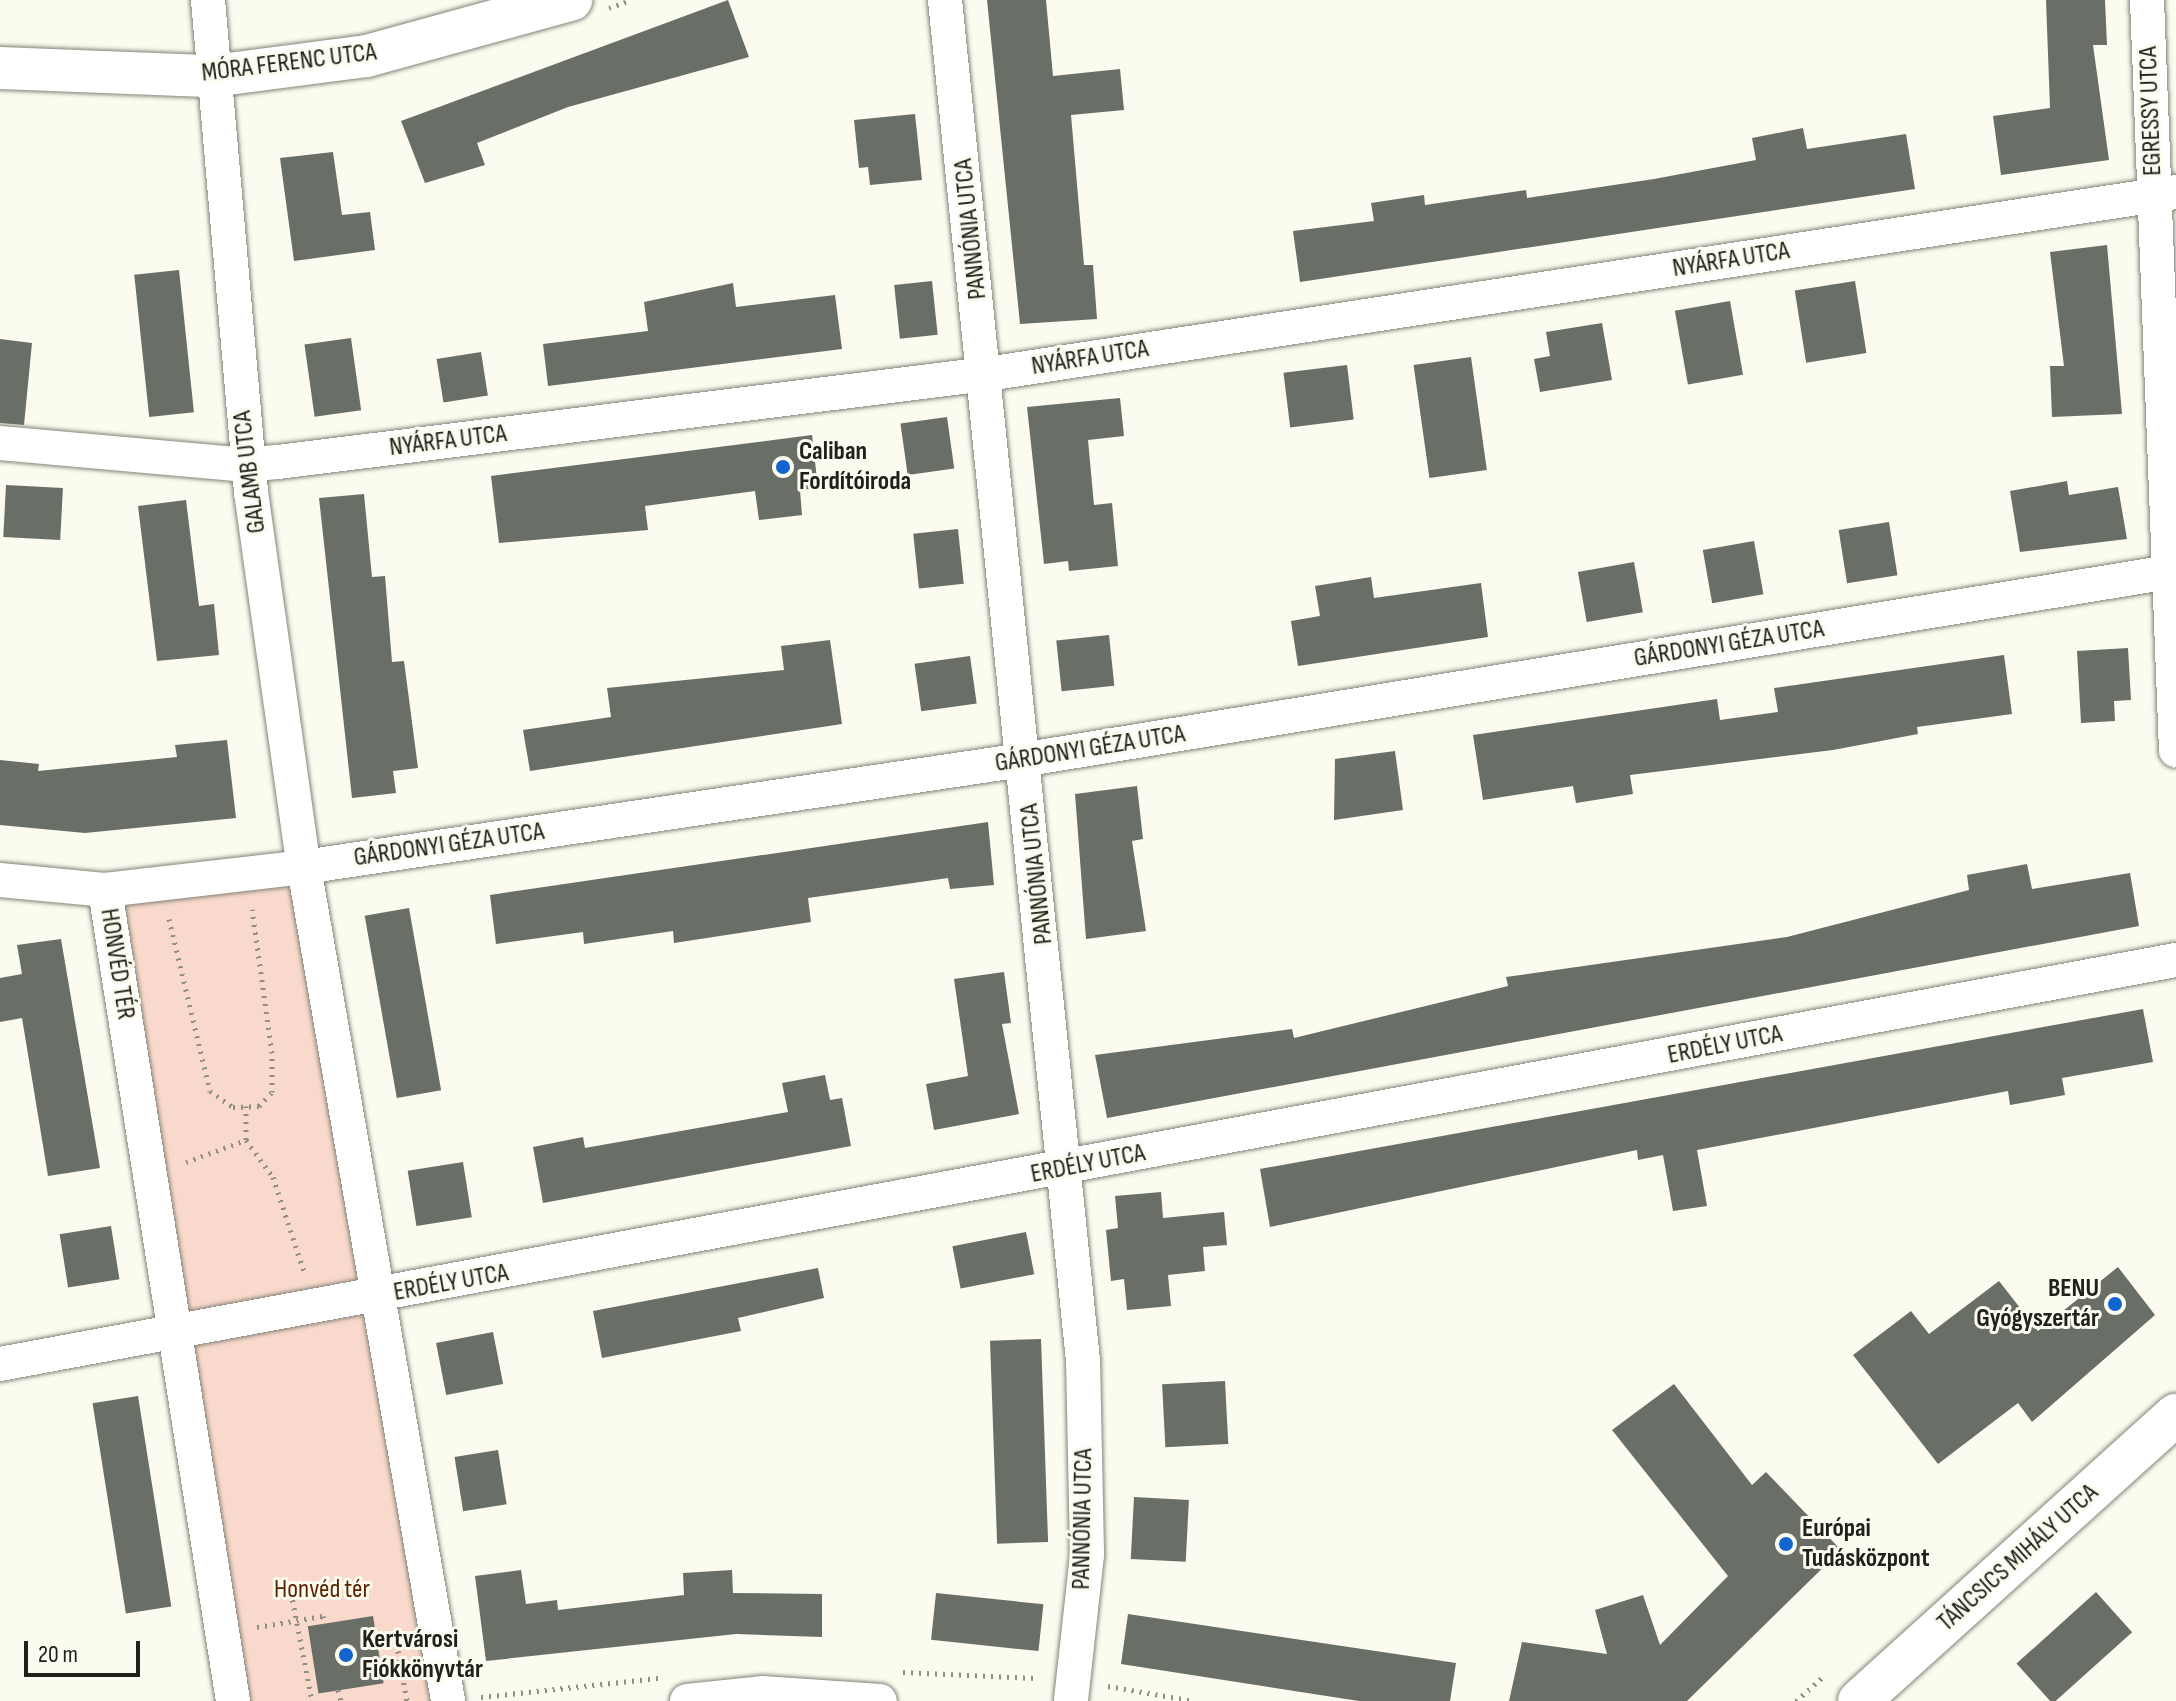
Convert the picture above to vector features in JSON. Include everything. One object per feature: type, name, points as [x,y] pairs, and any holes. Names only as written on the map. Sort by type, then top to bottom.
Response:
[{"type":"street","name":"GALAMB UTCA","points":[[208,0],[247,465],[304,867]]},
{"type":"street","name":"MÓRA FERENC UTCA","points":[[0,68],[213,76],[367,56],[571,0]]},
{"type":"street","name":"PANNÓNIA UTCA","points":[[945,0],[987,374],[1067,1169],[1083,1360],[1087,1555],[1071,1701]]},
{"type":"street","name":"EGRESSY UTCA","points":[[2147,0],[2165,194],[2176,750]]},
{"type":"street","name":"NYÁRFA UTCA","points":[[0,443],[247,465],[987,374],[2165,194]]},
{"type":"street","name":"GÁRDONYI GÉZA UTCA","points":[[0,880],[105,890],[304,867],[1026,759],[2173,572]]},
{"type":"street","points":[[304,867],[448,1701]]},
{"type":"street","name":"HONVÉD TÉR","points":[[105,890],[178,1334],[233,1701]]},
{"type":"street","name":"ERDÉLY UTCA","points":[[0,1364],[178,1334],[1067,1169],[2176,960]]},
{"type":"street","name":"TÁNCSICS MIHÁLY UTCA","points":[[1859,1701],[2176,1415]]},
{"type":"street","points":[[687,1701],[762,1693],[880,1701]]},
{"type":"path","points":[[165,902],[210,1091],[246,1106],[259,1106],[272,1092],[251,901]]},
{"type":"path","points":[[246,1106],[246,1140],[273,1177],[304,1273]]},
{"type":"path","points":[[152,1179],[246,1140]]},
{"type":"path","points":[[291,1592],[312,1701]]},
{"type":"path","points":[[222,1632],[323,1616],[325,1624]]},
{"type":"path","points":[[338,1690],[341,1701]]},
{"type":"path","points":[[1807,1691],[1817,1701]]},
{"type":"green space","name":"Honvéd tér","points":[[304,867],[451,1700],[248,1701],[107,902]]},
{"type":"building","points":[[728,0],[749,57],[568,107],[477,143],[485,165],[425,183],[401,121]]},
{"type":"building","points":[[987,0],[1046,0],[1053,76],[1120,69],[1124,110],[1071,115],[1084,265],[1093,265],[1097,319],[1020,324]]},
{"type":"building","points":[[2046,0],[2105,0],[2107,45],[2093,45],[2109,160],[2001,175],[1993,116],[2050,108]]},
{"type":"building","points":[[915,114],[922,180],[870,185],[868,167],[859,168],[854,120]]},
{"type":"building","points":[[1803,128],[1807,149],[1906,134],[1915,189],[1300,282],[1293,231],[1374,221],[1371,203],[1424,195],[1425,205],[1526,190],[1527,198],[1654,179],[1756,160],[1752,138]]},
{"type":"building","points":[[333,152],[342,215],[370,212],[375,250],[294,261],[280,158]]},
{"type":"building","points":[[2107,245],[2122,414],[2052,417],[2050,366],[2064,366],[2050,252]]},
{"type":"building","points":[[179,270],[194,412],[149,417],[134,275]]},
{"type":"building","points":[[932,281],[938,335],[900,339],[894,285]]},
{"type":"building","points":[[1855,281],[1866,353],[1806,363],[1795,291]]},
{"type":"building","points":[[733,283],[736,307],[835,295],[842,349],[548,386],[543,344],[648,331],[644,302]]},
{"type":"building","points":[[1730,301],[1743,375],[1688,385],[1675,311]]},
{"type":"building","points":[[1602,323],[1612,380],[1540,392],[1534,359],[1550,356],[1546,332]]},
{"type":"building","points":[[351,338],[361,410],[315,417],[304,345]]},
{"type":"building","points":[[0,339],[32,343],[24,425],[0,423]]},
{"type":"building","points":[[481,352],[488,395],[443,402],[437,359]]},
{"type":"building","points":[[1471,357],[1487,470],[1429,478],[1414,365]]},
{"type":"building","points":[[1347,365],[1354,420],[1290,427],[1283,373]]},
{"type":"building","points":[[1120,398],[1124,436],[1088,440],[1094,505],[1112,503],[1118,566],[1069,571],[1068,561],[1044,564],[1027,407]]},
{"type":"building","points":[[947,417],[954,468],[908,475],[900,424]]},
{"type":"building","points":[[812,435],[818,488],[800,490],[802,515],[759,520],[755,491],[645,506],[648,530],[499,543],[491,476]]},
{"type":"building","points":[[2067,481],[2069,495],[2118,487],[2127,539],[2020,552],[2010,491]]},
{"type":"building","points":[[6,485],[63,488],[60,540],[3,537]]},
{"type":"building","points":[[364,494],[372,577],[385,576],[392,662],[404,661],[418,768],[393,771],[396,793],[352,798],[319,498]]},
{"type":"building","points":[[186,500],[199,606],[214,604],[219,655],[157,661],[138,506]]},
{"type":"building","points":[[1889,522],[1897,575],[1847,583],[1839,530]]},
{"type":"building","points":[[958,529],[964,584],[919,588],[913,534]]},
{"type":"building","points":[[1754,541],[1763,594],[1712,603],[1703,550]]},
{"type":"building","points":[[1634,562],[1643,612],[1587,622],[1578,572]]},
{"type":"building","points":[[1371,577],[1374,598],[1481,583],[1488,637],[1298,666],[1291,621],[1320,616],[1315,586]]},
{"type":"building","points":[[1109,635],[1114,686],[1062,691],[1056,641]]},
{"type":"building","points":[[830,640],[842,724],[530,771],[523,730],[611,717],[607,688],[784,670],[781,646]]},
{"type":"building","points":[[2128,648],[2131,700],[2114,701],[2115,721],[2081,723],[2077,651]]},
{"type":"building","points":[[2004,655],[2012,714],[1917,727],[1918,734],[1833,750],[1630,775],[1633,794],[1576,803],[1573,786],[1483,800],[1473,735],[1717,699],[1720,720],[1778,712],[1774,688]]},
{"type":"building","points":[[970,656],[977,704],[921,711],[915,664]]},
{"type":"building","points":[[227,740],[236,818],[85,833],[0,825],[0,760],[39,764],[38,771],[177,757],[175,745]]},
{"type":"building","points":[[1395,751],[1403,810],[1334,820],[1335,759]]},
{"type":"building","points":[[1137,786],[1143,839],[1132,841],[1146,931],[1086,939],[1075,794]]},
{"type":"building","points":[[988,822],[994,885],[950,889],[948,878],[808,898],[811,922],[674,943],[673,931],[584,944],[583,932],[496,944],[490,895]]},
{"type":"building","points":[[2027,864],[2032,889],[2130,873],[2139,926],[1107,1118],[1095,1055],[1292,1029],[1294,1038],[1508,986],[1506,977],[1787,937],[1969,890],[1967,875]]},
{"type":"building","points":[[409,908],[441,1090],[397,1098],[365,916]]},
{"type":"building","points":[[61,939],[100,1168],[48,1176],[22,1018],[0,1022],[0,978],[22,974],[17,945]]},
{"type":"building","points":[[1004,972],[1011,1023],[1002,1024],[1019,1114],[934,1130],[926,1084],[968,1076],[954,979]]},
{"type":"building","points":[[2143,1009],[2153,1062],[2062,1078],[2065,1095],[2010,1105],[2008,1091],[1697,1150],[1707,1206],[1673,1211],[1663,1155],[1638,1160],[1637,1150],[1270,1227],[1260,1169]]},
{"type":"building","points":[[825,1075],[830,1100],[842,1098],[851,1146],[543,1203],[533,1147],[583,1137],[585,1148],[788,1112],[782,1083]]},
{"type":"building","points":[[463,1162],[472,1217],[416,1226],[408,1171]]},
{"type":"building","points":[[1161,1192],[1163,1218],[1224,1212],[1227,1245],[1203,1247],[1205,1271],[1168,1275],[1171,1306],[1127,1310],[1124,1279],[1111,1281],[1106,1230],[1118,1228],[1115,1196]]},
{"type":"building","points":[[111,1226],[119,1279],[68,1287],[60,1234]]},
{"type":"building","points":[[1026,1232],[1034,1274],[961,1289],[952,1246]]},
{"type":"building","points":[[2118,1267],[2155,1315],[2032,1422],[2018,1403],[1938,1464],[1853,1355],[1911,1311],[1929,1334],[1999,1281],[2038,1331]]},
{"type":"building","points":[[818,1268],[824,1298],[738,1318],[741,1331],[602,1358],[593,1311]]},
{"type":"building","points":[[493,1332],[503,1384],[446,1395],[436,1343]]},
{"type":"building","points":[[1041,1339],[1048,1542],[997,1544],[990,1341]]},
{"type":"building","points":[[1225,1381],[1228,1444],[1165,1447],[1162,1384]]},
{"type":"building","name":"Európai Tudásközpont","points":[[1674,1384],[1752,1485],[1766,1472],[1841,1550],[1687,1701],[1509,1701],[1522,1642],[1607,1654],[1595,1610],[1643,1595],[1660,1645],[1728,1576],[1612,1430]]},
{"type":"building","points":[[138,1396],[171,1606],[126,1614],[93,1403]]},
{"type":"building","points":[[498,1450],[507,1504],[463,1511],[455,1457]]},
{"type":"building","points":[[1134,1497],[1189,1500],[1186,1562],[1131,1559]]},
{"type":"building","points":[[521,1570],[526,1604],[557,1600],[558,1610],[684,1595],[683,1573],[732,1570],[733,1593],[822,1594],[822,1637],[736,1634],[486,1661],[475,1576]]},
{"type":"building","points":[[2096,1592],[2132,1632],[2056,1701],[2050,1701],[2016,1664]]},
{"type":"building","points":[[936,1593],[1043,1604],[1038,1651],[931,1640]]},
{"type":"building","points":[[1128,1614],[1456,1663],[1450,1701],[1359,1701],[1121,1664]]},
{"type":"building","name":"Kertvárosi Fiókkönyvtár","points":[[373,1616],[384,1683],[318,1693],[308,1626]]},
{"type":"place","name":"Caliban Fordítóiroda","points":[[783,467]]},
{"type":"place","name":"BENU Gyógyszertár","points":[[2115,1304]]},
{"type":"place","name":"Európai Tudásközpont","points":[[1786,1544]]},
{"type":"place","name":"Kertvárosi Fiókkönyvtár","points":[[346,1655]]}]
